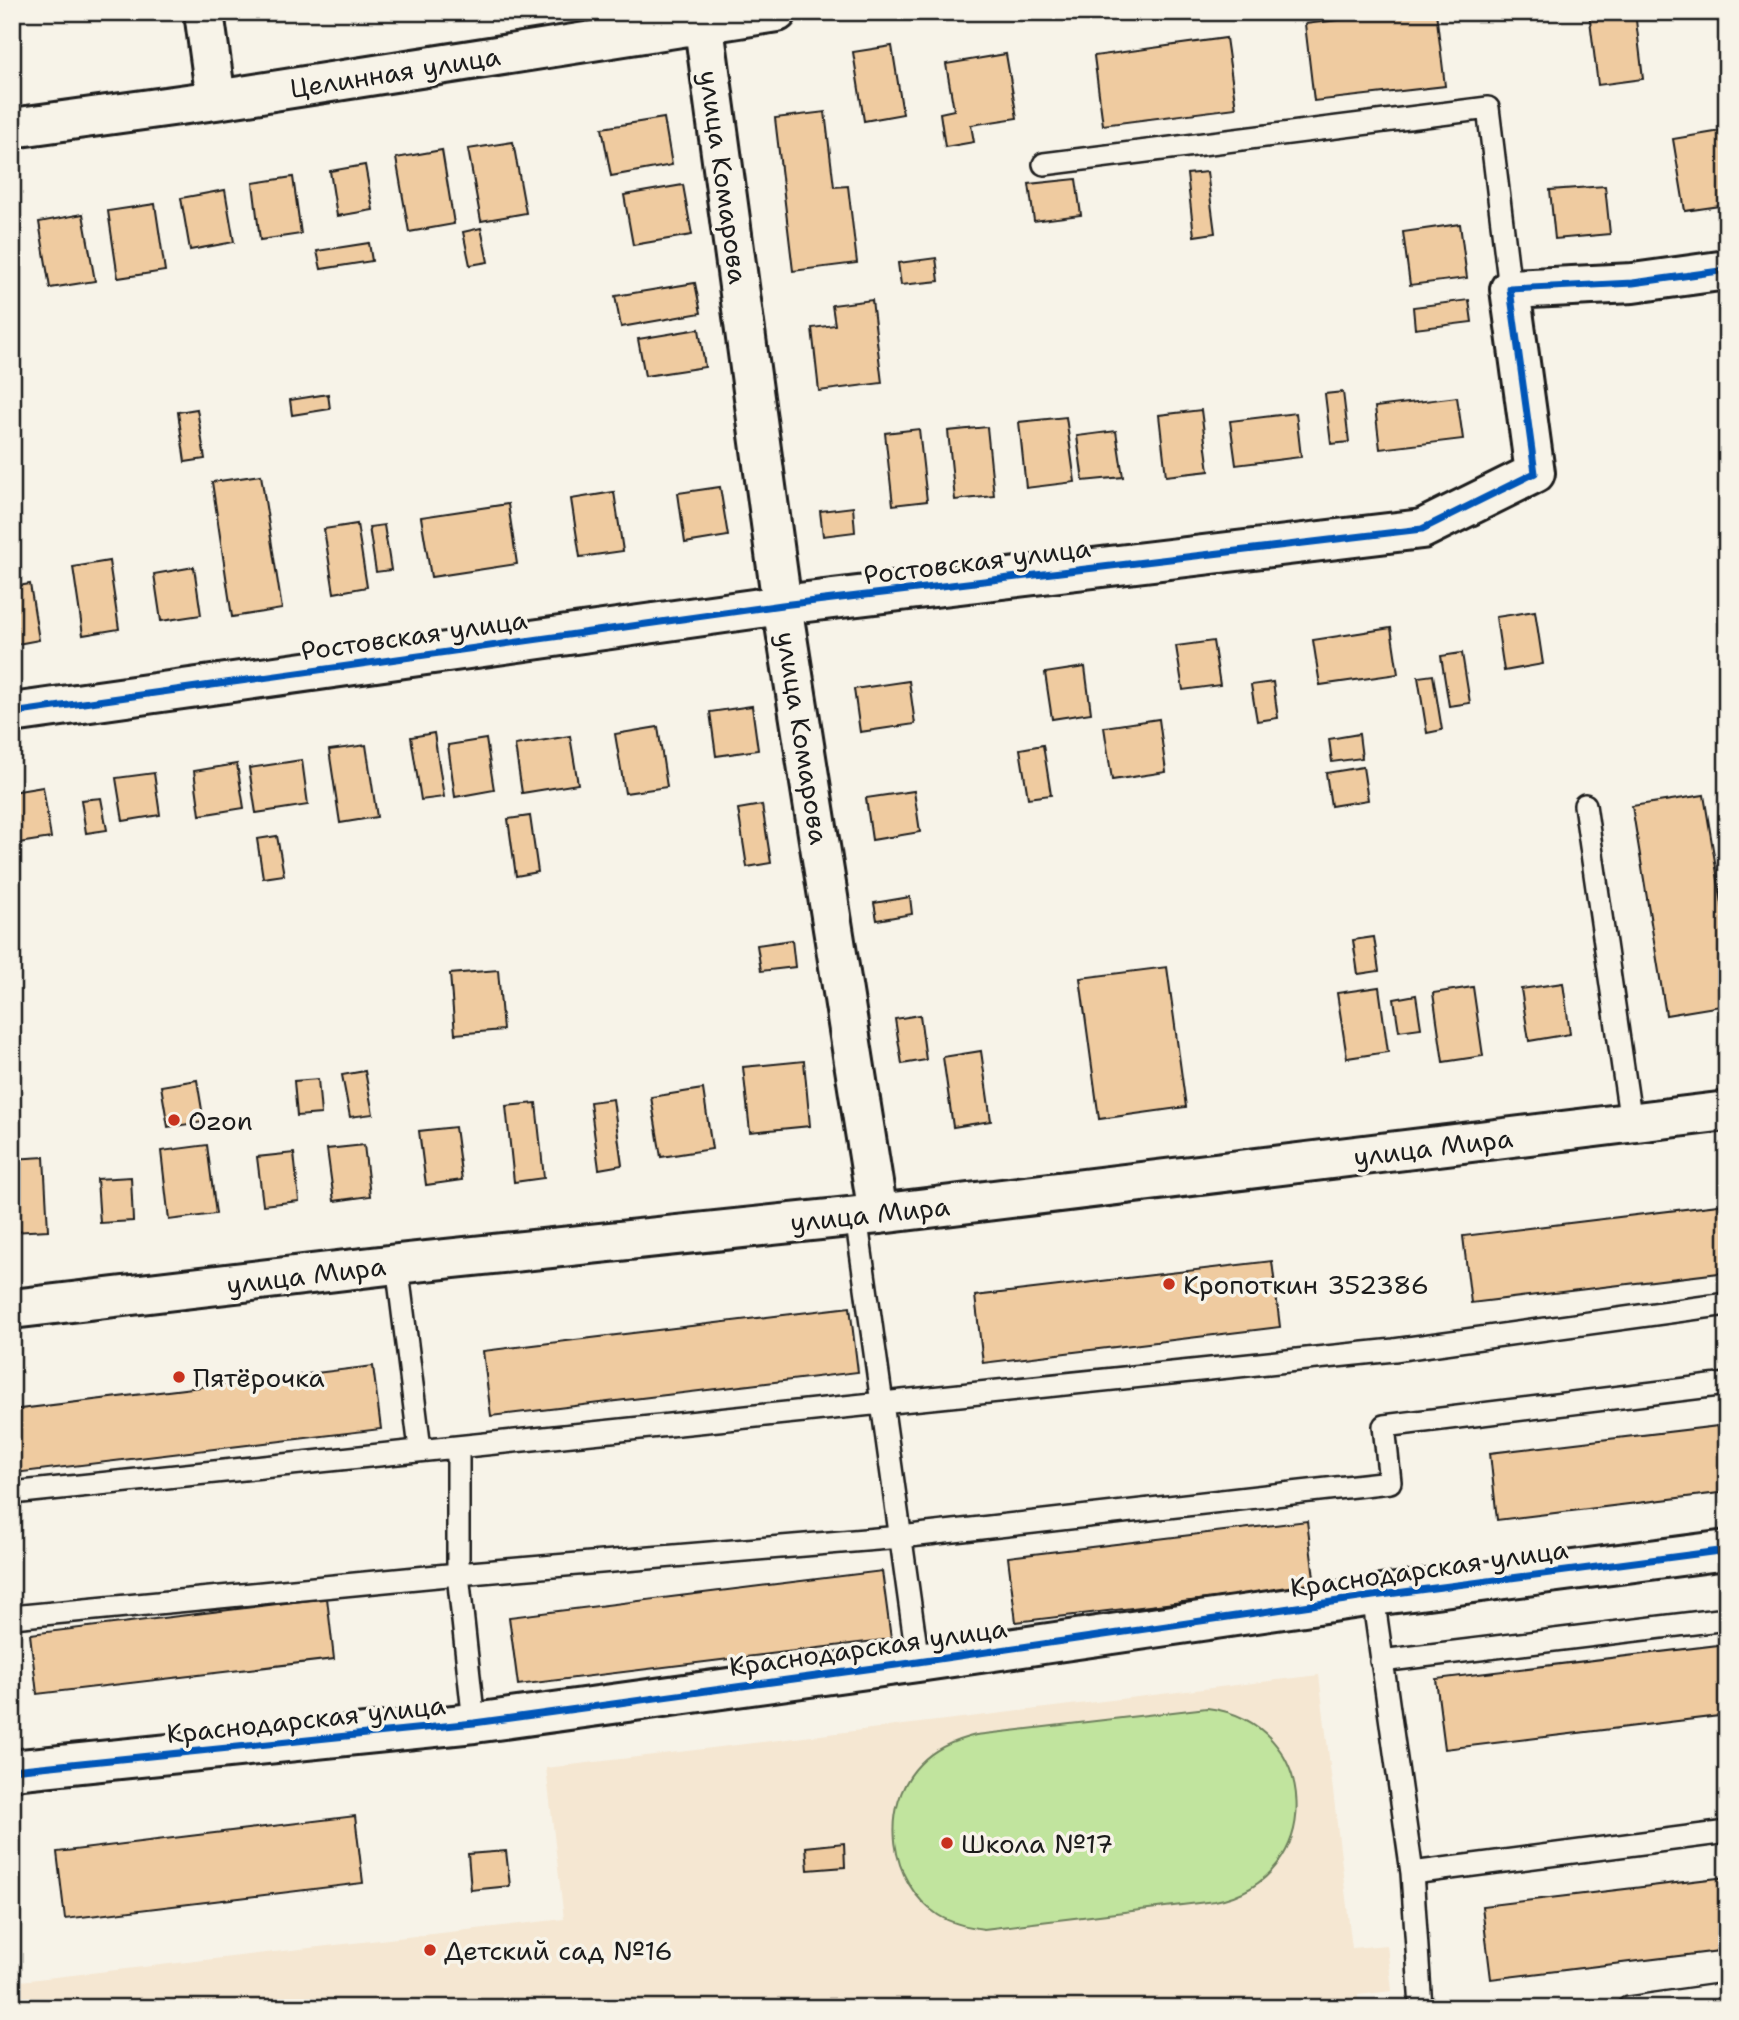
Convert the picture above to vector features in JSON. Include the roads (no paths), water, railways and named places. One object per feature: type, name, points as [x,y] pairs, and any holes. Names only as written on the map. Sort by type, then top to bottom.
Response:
[{"type":"street","points":[[204,12],[216,100]]},
{"type":"street","name":"Целинная улица","points":[[12,128],[216,100],[703,19],[777,12]]},
{"type":"street","name":"улица Комарова","points":[[703,19],[867,1215]]},
{"type":"street","points":[[1510,289],[1633,282],[1727,270]]},
{"type":"street","name":"Ростовская улица","points":[[12,713],[782,605],[1422,529],[1535,473],[1510,289]]},
{"type":"street","name":"улица Мира","points":[[12,1309],[397,1264],[867,1215],[1727,1111]]},
{"type":"street","name":"Краснодарская улица","points":[[12,1770],[474,1723],[918,1662],[1373,1595],[1727,1550]]},
{"type":"lane","points":[[1044,164],[1488,108],[1510,289]]},
{"type":"lane","points":[[1585,805],[1631,1123]]},
{"type":"lane","points":[[867,1215],[882,1403],[918,1662]]},
{"type":"lane","points":[[397,1264],[420,1449]]},
{"type":"lane","points":[[12,1493],[1394,1350],[1727,1304]]},
{"type":"lane","points":[[12,1617],[458,1574],[901,1537],[1390,1482],[1384,1426],[1727,1384]]},
{"type":"lane","points":[[458,1447],[458,1574],[474,1723]]},
{"type":"lane","points":[[1373,1595],[1412,1873],[1421,2008]]},
{"type":"lane","points":[[1381,1661],[1727,1619]]},
{"type":"lane","points":[[1412,1873],[1727,1832]]},
{"type":"lane","points":[[1628,2008],[1727,1994]]},
{"type":"place","name":"Ozon","points":[[174,1120]]},
{"type":"place","name":"Кропоткин 352386","points":[[1169,1284]]},
{"type":"place","name":"Пятёрочка","points":[[179,1377]]},
{"type":"place","name":"Школа №17","points":[[947,1843]]},
{"type":"place","name":"Детский сад №16","points":[[430,1950]]}]
